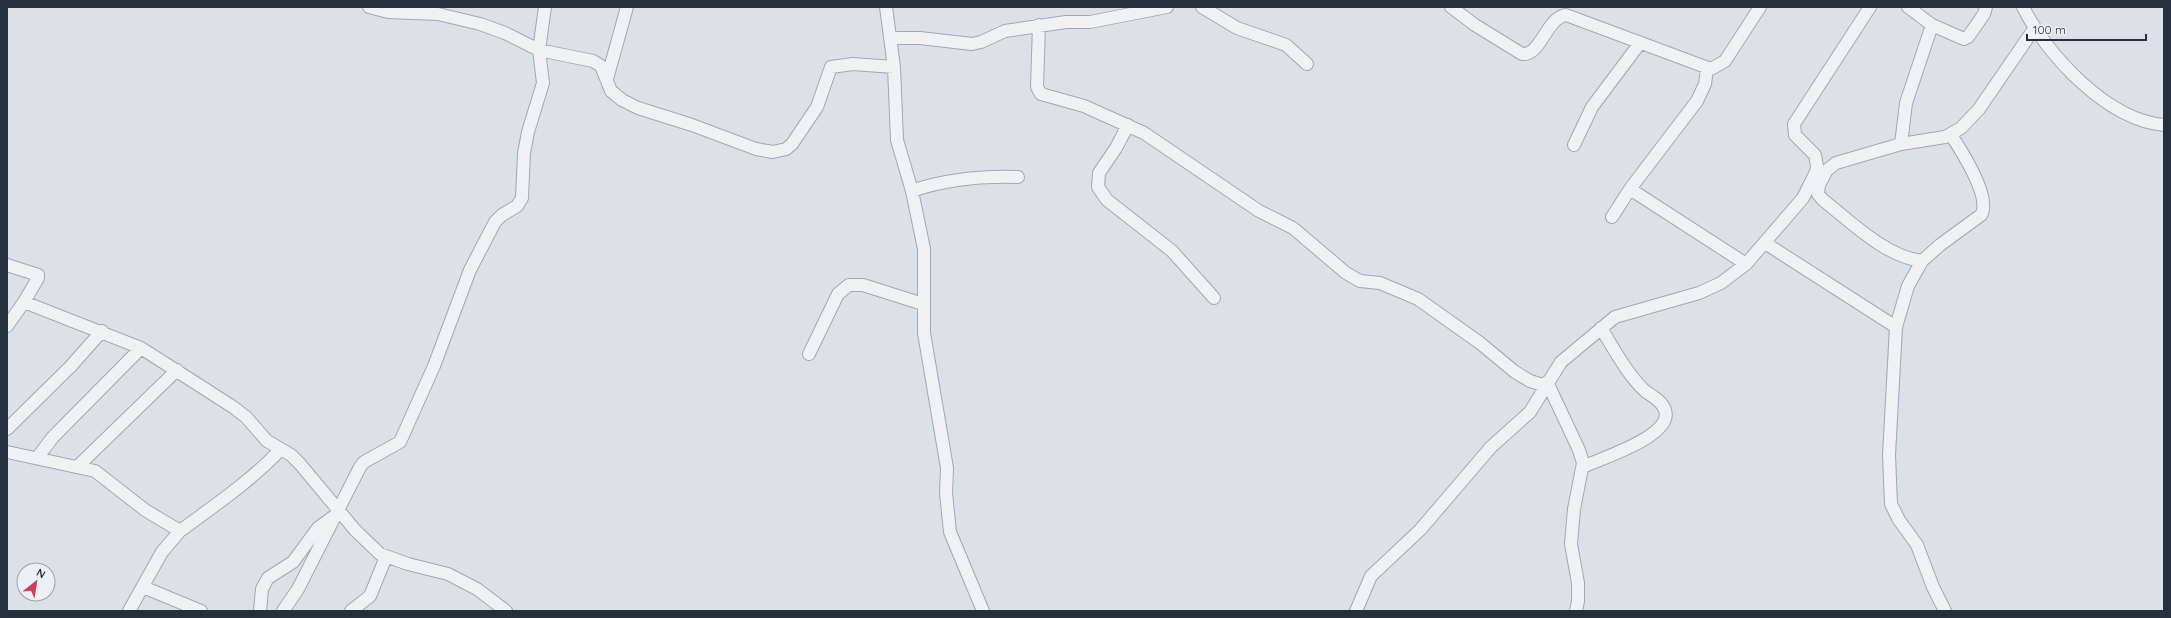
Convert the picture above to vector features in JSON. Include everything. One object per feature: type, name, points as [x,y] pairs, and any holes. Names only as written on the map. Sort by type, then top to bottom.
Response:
[{"type":"street","points":[[369,7],[388,12],[416,10],[480,24],[505,33],[539,50],[598,64],[613,93],[638,108],[692,124],[756,149],[773,152],[786,149],[792,144],[817,107],[831,67],[852,64],[894,67]]},
{"type":"street","points":[[283,611],[298,589],[362,464],[400,442],[434,366],[470,270],[495,222],[502,215],[517,206],[522,198],[527,138],[544,83],[539,50],[545,7]]},
{"type":"street","points":[[607,79],[627,7]]},
{"type":"street","points":[[886,7],[894,67],[897,140],[912,191],[924,249],[924,333],[947,468],[946,493],[950,532],[983,611]]},
{"type":"street","points":[[891,38],[920,38],[972,44],[981,42],[1001,31],[1038,25],[1090,22],[1167,7]]},
{"type":"street","points":[[1202,7],[1237,28],[1286,45],[1307,64]]},
{"type":"street","points":[[1452,7],[1475,24],[1524,54],[1534,50],[1555,20],[1566,15],[1708,69],[1712,69],[1725,61],[1760,7]]},
{"type":"street","points":[[1356,611],[1371,576],[1420,530],[1491,447],[1530,412],[1558,365],[1610,320],[1621,314],[1699,293],[1711,288],[1746,264],[1765,243],[1803,198],[1817,166],[1815,155],[1795,135],[1794,124],[1870,7]]},
{"type":"street","points":[[1908,7],[1932,25],[1966,39],[1984,14],[1986,7]]},
{"type":"street","points":[[2022,7],[2034,29],[2051,50],[2100,98],[2127,116],[2164,125]]},
{"type":"street","points":[[1038,25],[1037,87],[1040,93],[1084,106],[1128,125],[1144,134],[1259,211],[1293,228],[1346,273],[1360,281],[1380,283],[1418,299],[1480,343],[1515,372],[1530,381],[1546,384]]},
{"type":"street","points":[[1901,144],[1906,103],[1932,25]]},
{"type":"street","points":[[1922,262],[1908,259],[1882,245],[1823,200],[1818,194],[1818,185],[1827,170],[1836,163],[1901,144],[1951,135],[1961,128],[1979,109],[2034,29]]},
{"type":"street","points":[[1574,145],[1592,107],[1640,43]]},
{"type":"street","points":[[1612,217],[1630,189],[1698,101],[1705,84],[1708,69]]},
{"type":"street","points":[[1128,125],[1116,148],[1099,173],[1098,187],[1107,200],[1172,251],[1214,298]]},
{"type":"street","points":[[1945,611],[1933,587],[1917,545],[1899,520],[1891,504],[1889,455],[1896,327],[1908,286],[1922,262],[1940,245],[1981,215],[1984,209],[1984,201],[1972,170],[1951,135]]},
{"type":"street","points":[[912,191],[933,184],[967,179],[1018,177]]},
{"type":"street","points":[[1630,189],[1746,264]]},
{"type":"street","points":[[1765,243],[1896,327]]},
{"type":"street","points":[[7,265],[38,275],[38,278],[24,302],[7,326]]},
{"type":"street","points":[[809,354],[838,294],[849,285],[862,284],[923,304]]},
{"type":"street","points":[[24,302],[102,331],[141,348],[178,370],[240,412],[267,441],[291,455],[312,475],[337,512],[369,545],[386,557],[448,574],[477,589],[506,611]]},
{"type":"street","points":[[1583,467],[1650,437],[1663,424],[1666,417],[1663,405],[1638,383],[1601,328]]},
{"type":"street","points":[[7,429],[71,366],[102,331]]},
{"type":"street","points":[[37,458],[70,420],[141,348]]},
{"type":"street","points":[[77,467],[178,370]]},
{"type":"street","points":[[1546,384],[1580,454],[1583,467],[1576,496],[1571,544],[1578,583],[1578,601],[1576,611]]},
{"type":"street","points":[[129,611],[162,552],[180,531],[265,467],[281,449]]},
{"type":"street","points":[[7,452],[77,467],[101,475],[145,510],[180,531]]},
{"type":"street","points":[[260,611],[262,589],[268,578],[293,562],[318,528],[337,512]]},
{"type":"street","points":[[351,611],[370,596],[386,557]]},
{"type":"street","points":[[143,587],[201,611]]}]
